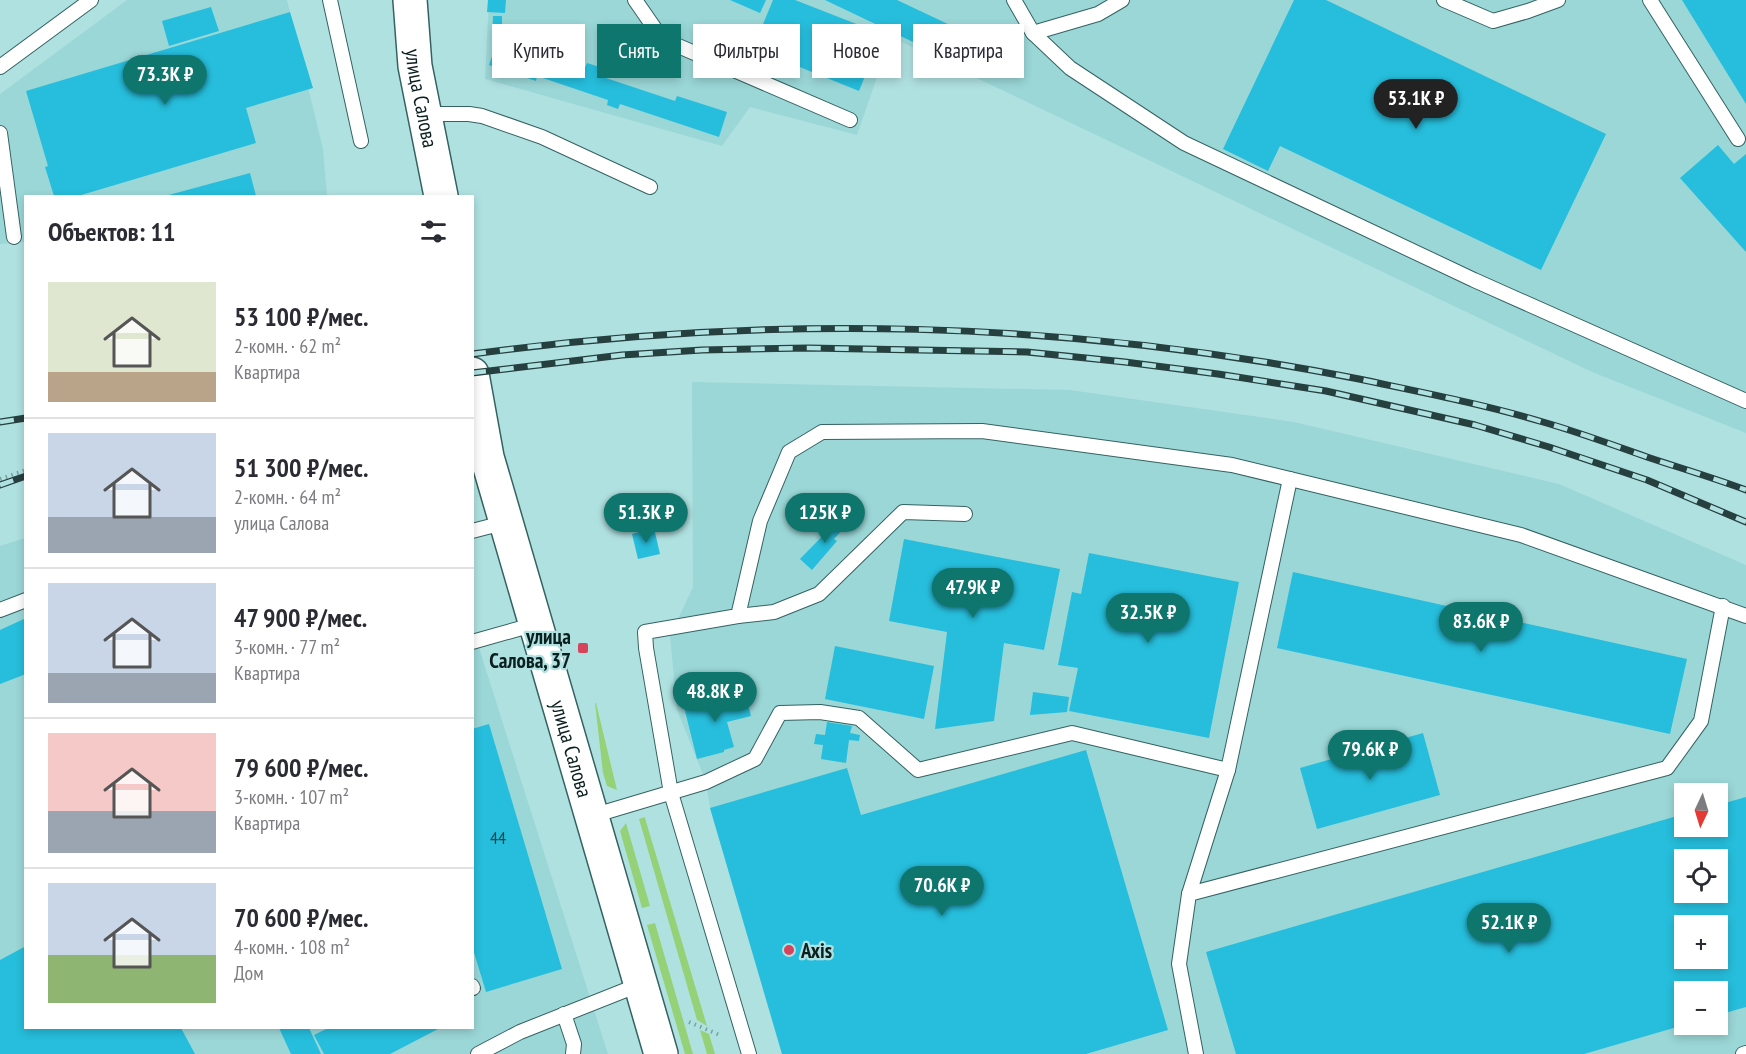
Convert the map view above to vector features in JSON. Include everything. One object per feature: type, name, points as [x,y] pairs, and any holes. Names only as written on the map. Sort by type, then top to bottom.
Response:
[{"type":"street","name":"улица Салова","points":[[410,0],[415,66],[441,195]]},
{"type":"street","name":"улица Салова","points":[[474,385],[487,457],[661,1054]]},
{"type":"lane","points":[[0,67],[90,0]]},
{"type":"lane","points":[[330,0],[361,141]]},
{"type":"lane","points":[[634,0],[662,39],[850,120]]},
{"type":"lane","points":[[1014,0],[1034,33],[1070,68],[1184,142],[1473,280],[1746,400]]},
{"type":"lane","points":[[1034,33],[1098,14],[1122,0]]},
{"type":"lane","points":[[1444,0],[1493,21],[1558,0]]},
{"type":"lane","points":[[1650,0],[1738,139]]},
{"type":"lane","points":[[424,114],[482,116],[542,137],[650,187]]},
{"type":"lane","points":[[0,133],[19,217],[14,237]]},
{"type":"lane","points":[[738,616],[760,522],[789,452],[822,432],[982,431],[1232,465],[1521,535],[1746,615]]},
{"type":"lane","points":[[1196,1054],[1179,964],[1189,894],[1228,770],[1290,479]]},
{"type":"lane","points":[[748,1050],[671,793],[645,632],[774,612],[819,594],[903,512],[965,514]]},
{"type":"lane","points":[[474,530],[507,522]]},
{"type":"lane","points":[[0,610],[24,601]]},
{"type":"lane","points":[[1189,894],[1667,768],[1701,721],[1723,606]]},
{"type":"lane","points":[[474,641],[536,624]]},
{"type":"lane","points":[[591,816],[706,782],[755,759],[780,713],[820,712],[860,718],[918,770],[1072,733],[1228,770]]},
{"type":"lane","points":[[478,1054],[520,1032],[641,984]]},
{"type":"lane","points":[[564,1014],[574,1044],[573,1054]]},
{"type":"path","points":[[0,478],[24,471]]},
{"type":"path","points":[[689,1022],[748,1050]]},
{"type":"shaded area","points":[[127,0],[287,0],[323,149],[327,195],[24,195],[24,242],[0,244],[0,94]]},
{"type":"shaded area","points":[[489,0],[1746,0],[1746,433],[1592,372],[977,78],[1024,78],[1024,24],[913,24],[913,48],[901,42],[901,24],[812,24],[812,78],[877,78],[857,135],[750,107],[722,146],[485,79]]},
{"type":"shaded area","points":[[692,382],[1070,390],[1294,422],[1559,484],[1746,565],[1746,1054],[782,1054],[710,808],[706,782],[677,710],[670,636],[693,587]]},
{"type":"shaded area","points":[[24,538],[24,1029],[474,1029],[474,632],[608,1054],[0,1054],[0,546]]},
{"type":"green space","points":[[595,703],[617,790],[607,786],[603,773]]},
{"type":"green space","points":[[645,817],[707,1026],[697,1020],[639,819]]},
{"type":"green space","points":[[626,823],[650,906],[642,908],[620,831]]},
{"type":"green space","points":[[655,923],[693,1054],[685,1054],[647,925]]},
{"type":"green space","points":[[700,1030],[709,1034],[715,1054],[707,1054]]},
{"type":"building","points":[[488,0],[506,0],[505,13],[487,12]]},
{"type":"building","points":[[730,0],[766,0],[760,13]]},
{"type":"building","points":[[773,0],[795,0],[856,24],[812,24],[812,72],[800,67],[800,24],[763,24]]},
{"type":"building","points":[[825,0],[897,0],[948,24],[913,24],[913,42],[901,36],[901,24],[875,24]]},
{"type":"building","points":[[1294,0],[1326,0],[1606,134],[1541,270],[1280,146],[1268,171],[1223,149]]},
{"type":"building","points":[[1682,0],[1746,0],[1746,104]]},
{"type":"building","points":[[211,7],[219,31],[169,46],[162,21]]},
{"type":"building","points":[[290,12],[313,88],[246,108],[256,143],[81,195],[54,195],[45,167],[48,166],[26,91]]},
{"type":"building","points":[[493,16],[502,16],[502,24],[493,24]]},
{"type":"building","points":[[587,63],[597,66],[597,78],[606,78],[675,101],[677,96],[727,112],[719,137],[620,104],[618,109],[607,105],[608,100],[543,78],[585,78]]},
{"type":"building","points":[[827,78],[864,78],[859,91]]},
{"type":"building","points":[[1718,145],[1734,164],[1746,154],[1746,252],[1680,178]]},
{"type":"building","points":[[250,173],[256,195],[169,195]]},
{"type":"building","points":[[844,514],[851,520],[834,539],[837,541],[812,570],[800,559]]},
{"type":"building","points":[[654,528],[660,554],[638,559],[632,534]]},
{"type":"building","points":[[904,539],[1060,569],[1044,650],[1004,643],[994,721],[935,729],[947,632],[889,621]]},
{"type":"building","points":[[1089,553],[1239,582],[1209,738],[1069,711],[1078,668],[1058,665],[1072,592],[1081,594]]},
{"type":"building","points":[[1293,572],[1687,659],[1670,734],[1277,648]]},
{"type":"building","points":[[24,619],[24,675],[0,684],[0,630]]},
{"type":"building","points":[[835,646],[934,666],[924,719],[825,699]]},
{"type":"building","points":[[745,692],[751,716],[727,722],[734,747],[697,759],[684,707]]},
{"type":"building","points":[[1033,692],[1069,697],[1067,712],[1030,715]]},
{"type":"building","points":[[827,722],[852,726],[850,733],[860,735],[859,741],[849,740],[846,763],[821,759],[823,745],[814,744],[816,734],[825,735]]},
{"type":"building","points":[[489,724],[562,969],[486,992],[474,953],[474,728]]},
{"type":"building","points":[[1423,733],[1440,795],[1317,829],[1300,768]]},
{"type":"building","points":[[1086,750],[1168,1030],[1086,1054],[782,1054],[710,808],[847,768],[861,815]]},
{"type":"building","points":[[1746,797],[1746,1007],[1728,1012],[1728,981],[1674,981],[1674,1028],[1584,1054],[1236,1054],[1206,952],[1674,817],[1674,837],[1728,837],[1728,802]]},
{"type":"building","points":[[24,947],[24,1029],[182,1029],[195,1054],[0,1054],[0,960]]},
{"type":"building","points":[[279,1029],[309,1029],[321,1054],[291,1054]]},
{"type":"building","points":[[326,1029],[438,1029],[390,1054],[324,1054],[314,1035]]},
{"type":"railway","points":[[474,354],[584,341],[695,333],[806,329],[917,329],[1027,335],[1138,345],[1248,359],[1359,379],[1474,404],[1569,430],[1746,490]]},
{"type":"railway","points":[[474,373],[622,355],[702,350],[808,348],[1027,352],[1125,362],[1326,391],[1475,425],[1647,480],[1746,522]]},
{"type":"railway","points":[[0,422],[24,418]]},
{"type":"railway","points":[[0,485],[24,477]]},
{"type":"place","name":"улица Салова, 37","points":[[583,648]]},
{"type":"place","name":"Axis","points":[[789,950]]}]
